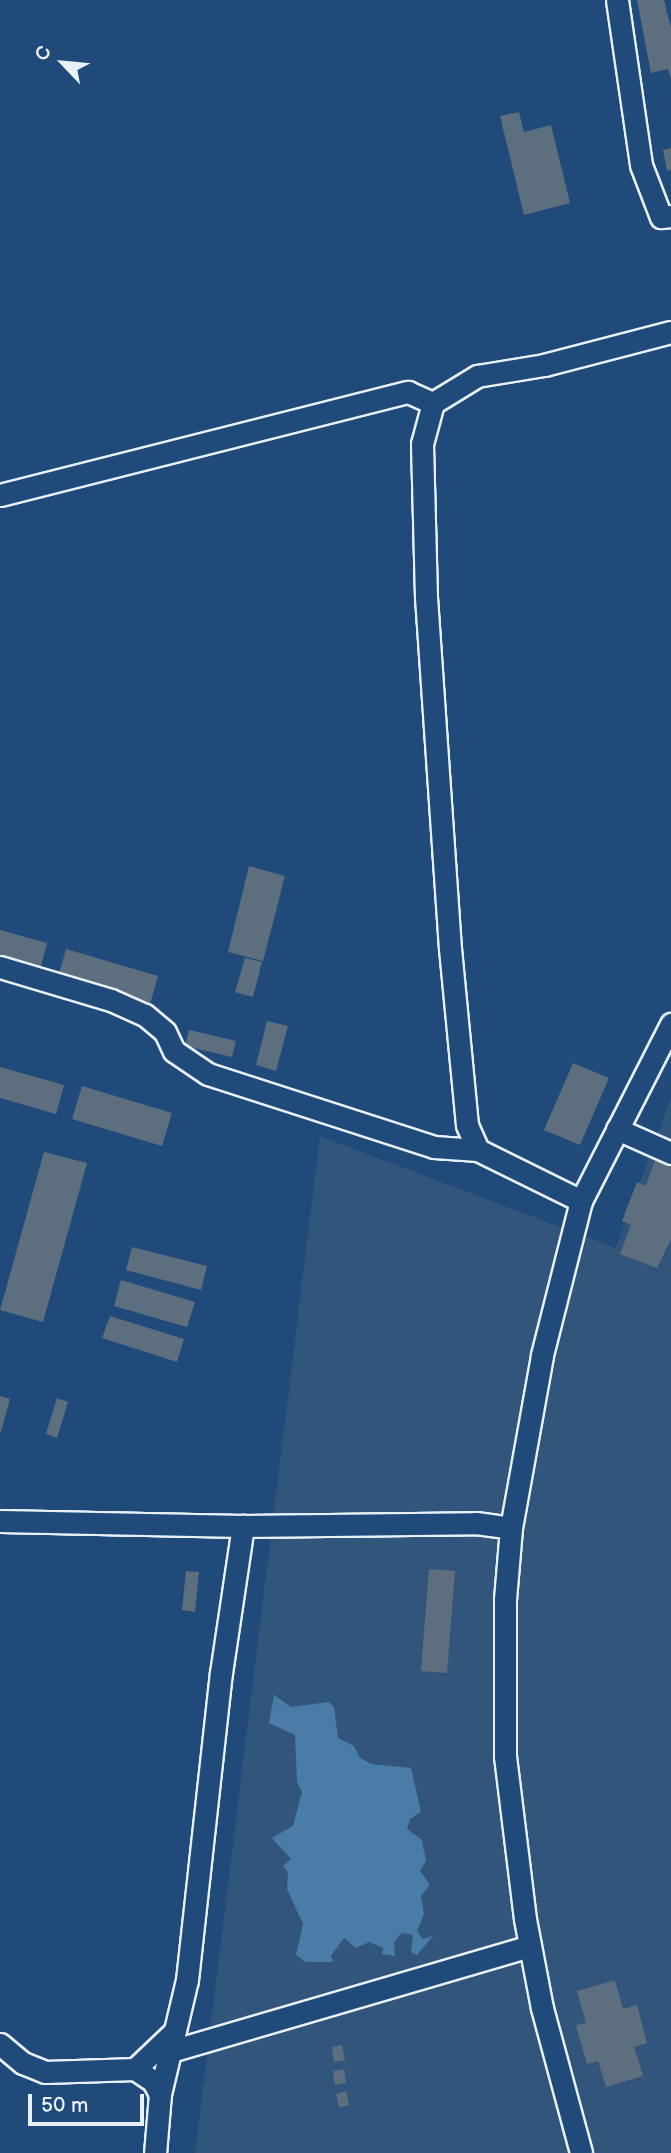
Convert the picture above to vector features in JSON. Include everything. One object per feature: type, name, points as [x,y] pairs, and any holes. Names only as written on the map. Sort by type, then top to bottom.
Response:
[{"type":"street","points":[[617,0],[641,165],[661,216],[671,216]]},
{"type":"street","points":[[478,1150],[467,1125],[426,597],[422,444],[433,403],[477,376],[544,365],[671,332]]},
{"type":"street","points":[[0,495],[408,392],[433,403]]},
{"type":"street","points":[[0,967],[111,1000],[145,1015],[165,1032],[174,1051],[208,1074],[241,1087],[434,1147],[478,1150],[581,1201]]},
{"type":"street","points":[[581,2153],[530,1946],[505,1756],[505,1599],[511,1528],[545,1339],[581,1201],[671,1024]]},
{"type":"street","points":[[617,1129],[671,1153]]},
{"type":"street","points":[[0,1521],[243,1526],[476,1523],[511,1528]]},
{"type":"street","points":[[155,2153],[160,2094],[177,2029],[198,1900],[220,1673],[243,1526]]},
{"type":"street","points":[[171,2051],[530,1946]]},
{"type":"street","points":[[135,2069],[177,2029]]},
{"type":"street","points":[[0,2044],[23,2063],[45,2072],[135,2069],[153,2081],[160,2094]]},
{"type":"shaded area","points":[[671,1097],[671,2153],[195,2153],[320,1136],[616,1248]]},
{"type":"shaded area","points":[[274,1695],[291,1707],[329,1702],[334,1707],[338,1738],[354,1746],[360,1758],[372,1764],[411,1768],[421,1812],[410,1819],[407,1829],[422,1840],[426,1861],[420,1871],[430,1885],[421,1896],[424,1914],[417,1931],[423,1939],[433,1936],[417,1955],[411,1952],[413,1935],[402,1933],[394,1942],[395,1956],[382,1954],[383,1948],[369,1942],[356,1948],[344,1938],[331,1956],[333,1962],[306,1962],[296,1955],[303,1924],[287,1889],[288,1872],[283,1866],[291,1859],[272,1838],[293,1826],[302,1792],[297,1782],[295,1735],[269,1723]]},
{"type":"building","points":[[637,0],[664,0],[671,28],[671,79],[668,69],[651,73]]},
{"type":"building","points":[[519,112],[524,132],[551,125],[570,203],[524,215],[500,116]]},
{"type":"building","points":[[671,148],[671,170],[667,171],[663,150]]},
{"type":"building","points":[[249,866],[285,876],[263,961],[228,952]]},
{"type":"building","points":[[0,930],[47,943],[40,970],[0,959]]},
{"type":"building","points":[[66,949],[158,976],[150,1004],[58,977]]},
{"type":"building","points":[[245,958],[262,962],[253,997],[235,992]]},
{"type":"building","points":[[267,1021],[288,1026],[276,1071],[256,1065]]},
{"type":"building","points":[[189,1030],[236,1041],[232,1057],[185,1046]]},
{"type":"building","points":[[573,1063],[609,1078],[580,1145],[544,1130]]},
{"type":"building","points":[[0,1067],[64,1085],[56,1114],[0,1098]]},
{"type":"building","points":[[82,1086],[172,1113],[162,1146],[72,1119]]},
{"type":"building","points":[[44,1152],[87,1163],[43,1322],[0,1310]]},
{"type":"building","points":[[656,1157],[671,1163],[671,1239],[657,1268],[620,1254],[631,1225],[622,1221],[637,1182],[646,1186]]},
{"type":"building","points":[[132,1247],[207,1266],[201,1290],[126,1270]]},
{"type":"building","points":[[121,1280],[195,1302],[187,1327],[114,1306]]},
{"type":"building","points":[[110,1316],[184,1339],[177,1362],[102,1338]]},
{"type":"building","points":[[0,1396],[10,1399],[1,1432],[0,1432]]},
{"type":"building","points":[[57,1398],[68,1402],[57,1438],[46,1434]]},
{"type":"building","points":[[429,1569],[455,1571],[447,1673],[421,1671]]},
{"type":"building","points":[[186,1571],[199,1572],[195,1612],[182,1610]]},
{"type":"building","points":[[615,1980],[623,2009],[637,2005],[647,2043],[634,2047],[643,2076],[606,2087],[598,2061],[587,2064],[576,2025],[586,2023],[577,1991]]},
{"type":"building","points":[[342,2045],[345,2060],[334,2062],[332,2047]]},
{"type":"building","points":[[344,2069],[346,2083],[335,2085],[333,2071]]},
{"type":"building","points":[[346,2091],[349,2105],[339,2108],[336,2094]]}]
